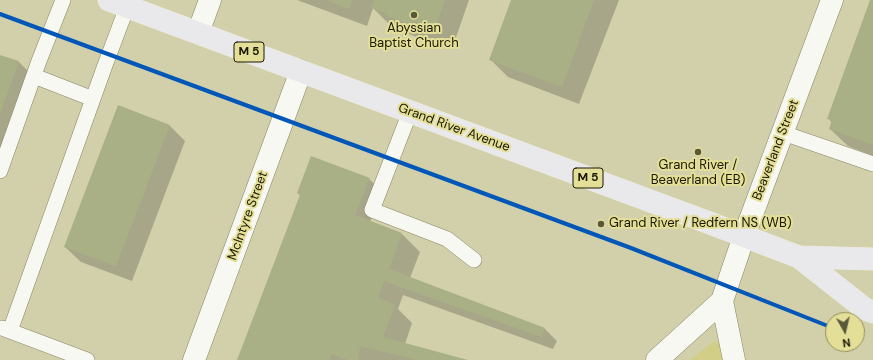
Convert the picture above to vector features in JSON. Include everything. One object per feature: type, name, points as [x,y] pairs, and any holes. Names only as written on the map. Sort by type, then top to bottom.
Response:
[{"type":"main road","name":"Grand River Avenue","points":[[118,3],[798,257],[865,309],[873,312]]},
{"type":"main road","name":"Grand River Avenue","points":[[798,257],[873,259]]},
{"type":"street","points":[[198,33],[210,0]]},
{"type":"street","name":"Beaverland Street","points":[[658,360],[722,301],[744,236],[832,0]]},
{"type":"street","name":"McIntyre Street","points":[[194,360],[301,71]]},
{"type":"street","points":[[722,301],[734,360]]},
{"type":"lane","points":[[0,171],[63,0]]},
{"type":"lane","points":[[87,360],[5,329],[93,99],[118,3]]},
{"type":"lane","points":[[34,76],[93,99]]},
{"type":"lane","points":[[410,112],[372,210],[447,239],[474,260]]},
{"type":"lane","points":[[783,132],[873,164]]},
{"type":"shaded area","points":[[718,341],[724,360],[690,360],[710,344]]},
{"type":"building","points":[[326,0],[352,0],[349,9]]},
{"type":"building","name":"Abyssian Baptist Church","points":[[374,0],[445,0],[435,29],[413,21],[412,25],[387,16],[388,14],[371,8]]},
{"type":"building","points":[[511,0],[594,0],[562,87],[489,60]]},
{"type":"building","points":[[870,0],[873,0],[873,145],[829,129],[832,120],[827,119]]},
{"type":"building","points":[[0,55],[19,61],[0,114]]},
{"type":"building","points":[[118,105],[170,125],[116,266],[64,247]]},
{"type":"building","points":[[311,156],[370,178],[355,215],[402,233],[389,269],[545,328],[541,337],[384,281],[378,298],[395,304],[383,337],[468,360],[418,360],[360,346],[358,360],[348,360],[331,354],[329,360],[237,360],[300,195],[297,193]]},
{"type":"cycle path","points":[[0,14],[631,248],[825,325]]},
{"type":"place","name":"Abyssian Baptist Church","points":[[414,15]]},
{"type":"place","name":"Grand River / Beaverland (EB)","points":[[698,152]]},
{"type":"place","name":"Grand River / Redfern NS (WB)","points":[[601,224]]}]
